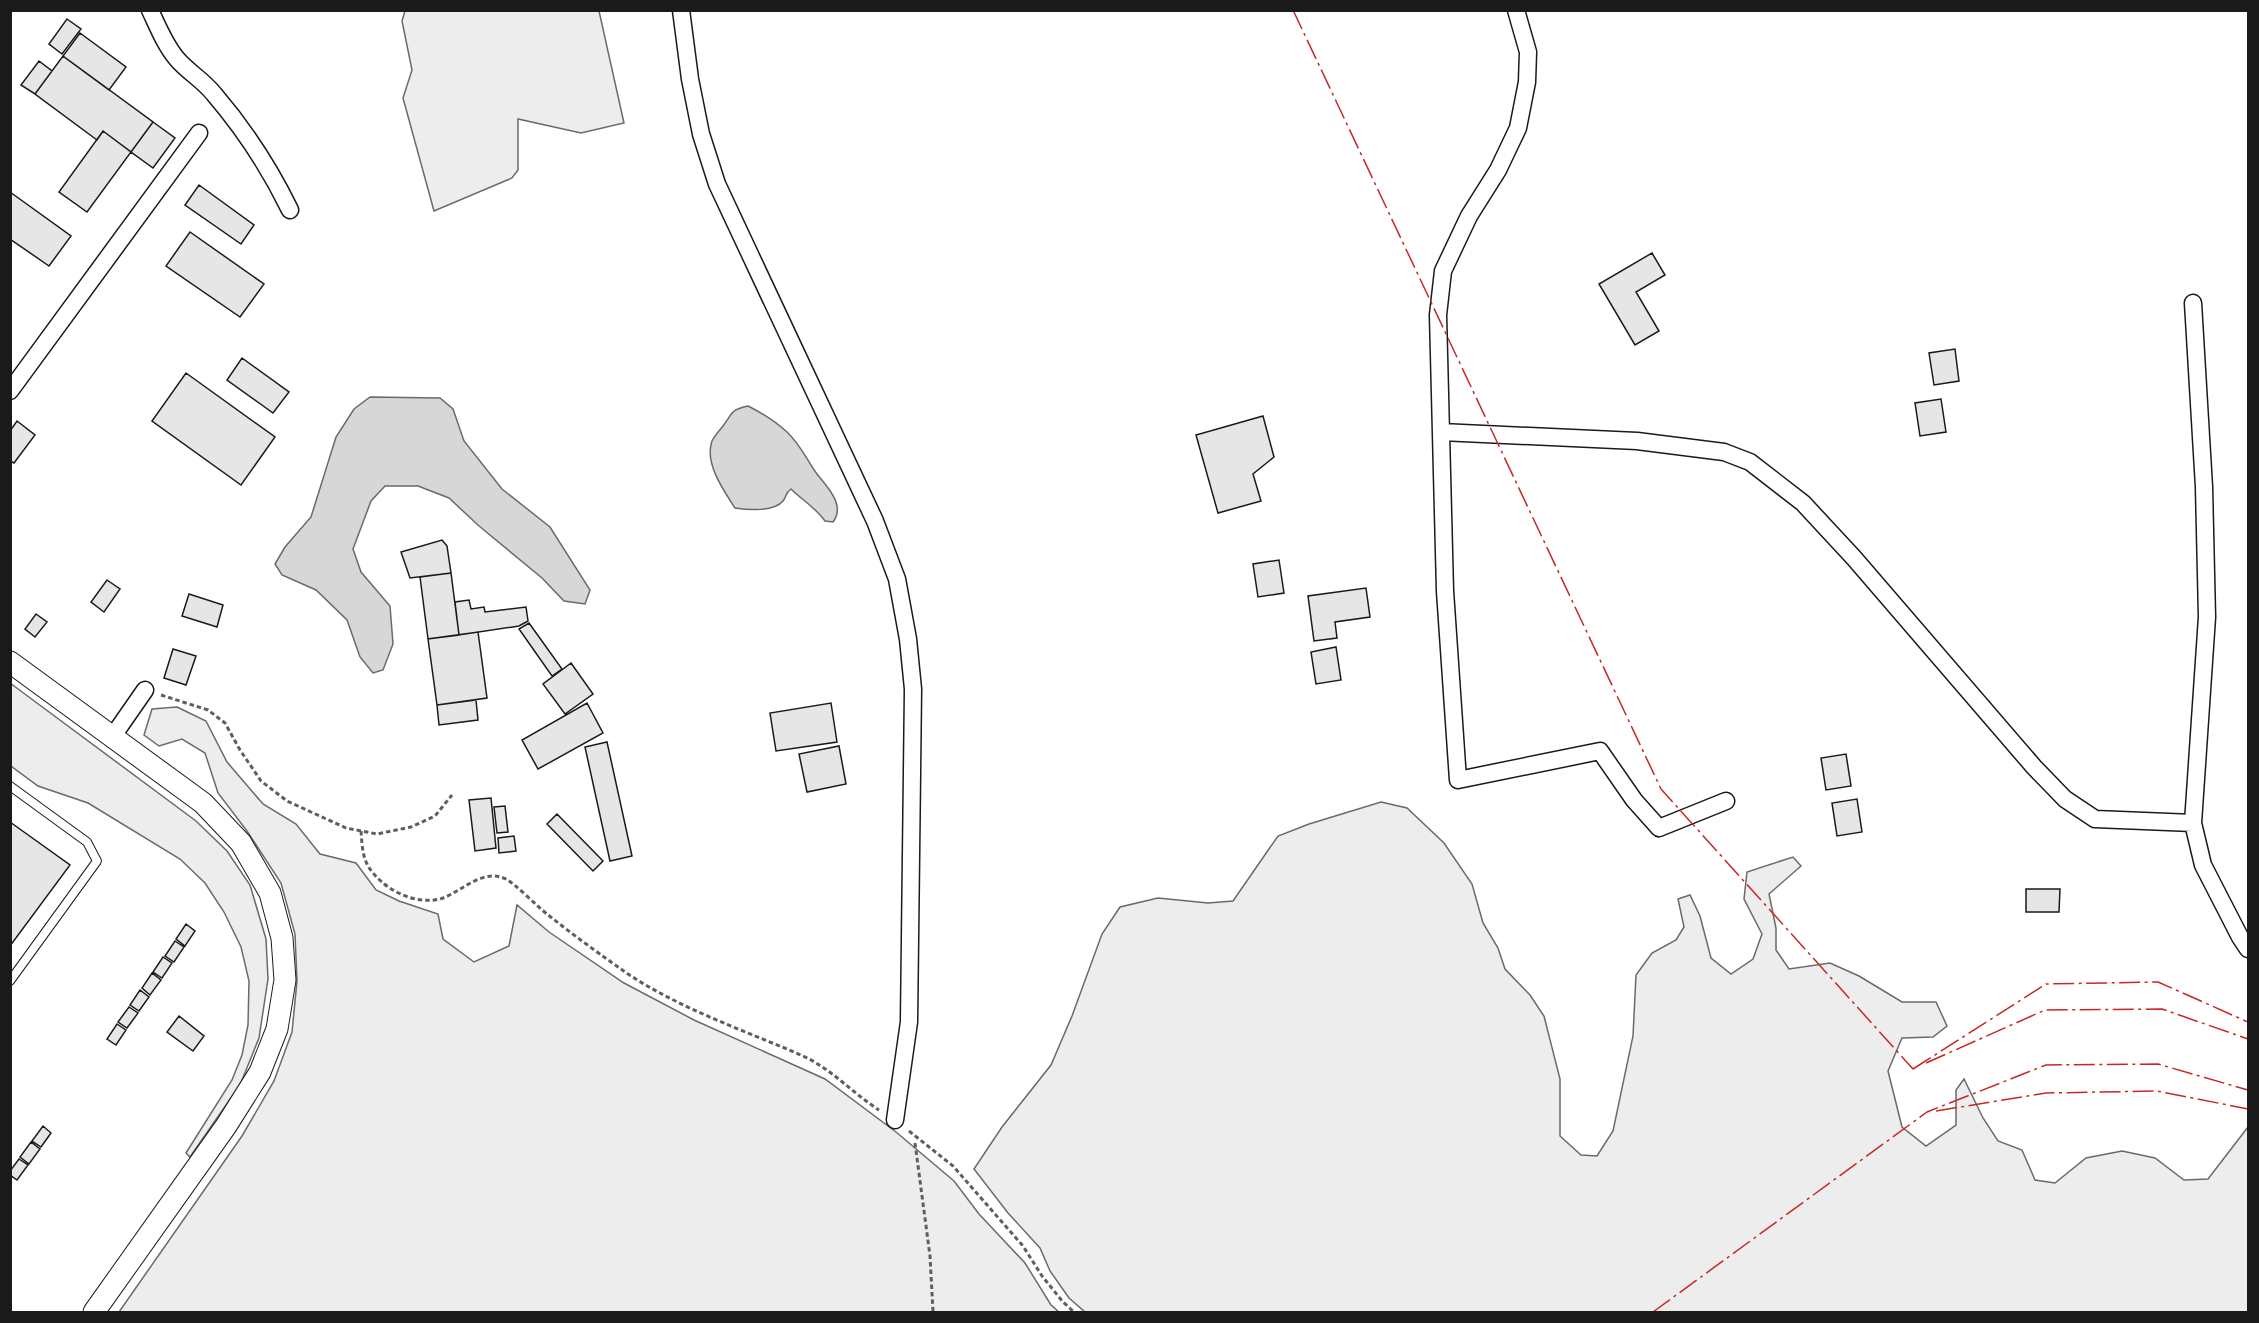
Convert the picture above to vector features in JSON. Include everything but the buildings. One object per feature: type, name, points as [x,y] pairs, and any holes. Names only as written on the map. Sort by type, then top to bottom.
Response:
[{"type":"street","points":[[150,10],[163,38],[178,59],[206,83],[224,105],[273,177],[290,210]]},
{"type":"street","points":[[681,10],[690,79],[701,134],[717,184],[875,522],[897,579],[908,639],[913,689],[909,1022],[895,1120]]},
{"type":"street","points":[[1516,10],[1528,52],[1527,82],[1518,128],[1498,170],[1469,216],[1443,271],[1438,315],[1445,591],[1458,780],[1600,751],[1634,801],[1659,828],[1726,801]]},
{"type":"street","points":[[10,391],[199,133]]},
{"type":"street","points":[[2193,303],[2204,487],[2206,617],[2193,823],[2204,865],[2248,949]]},
{"type":"street","points":[[1441,432],[1637,441],[1724,452],[1750,462],[1803,502],[2034,767],[2065,799],[2095,819],[2193,823]]},
{"type":"street","points":[[10,662],[203,803],[241,843],[270,893],[282,938],[285,980],[277,1029],[260,1072],[226,1126],[94,1312]]},
{"type":"street","points":[[113,736],[145,690]]},
{"type":"lane","points":[[10,786],[87,842],[97,861],[10,981]]},
{"type":"path","points":[[145,690],[208,710],[225,723],[261,781],[287,801],[346,828],[377,834],[411,827],[435,816],[452,795]]},
{"type":"path","points":[[361,831],[362,850],[369,866],[387,887],[424,901],[442,898],[490,876],[506,879],[550,917],[630,975],[689,1006],[760,1040],[801,1055],[832,1072],[953,1166],[1023,1246],[1042,1276],[1074,1312]]},
{"type":"path","points":[[915,1143],[930,1257],[933,1312]]},
{"type":"shaded area","points":[[405,11],[599,11],[624,123],[581,133],[518,119],[518,170],[512,178],[434,211],[403,98],[412,70],[402,21]]},
{"type":"shaded area","points":[[370,397],[440,398],[453,409],[464,441],[502,489],[550,527],[590,590],[585,604],[564,601],[542,578],[449,498],[418,486],[385,486],[371,501],[353,549],[361,572],[390,606],[393,644],[383,670],[373,673],[360,657],[347,620],[316,590],[282,575],[275,564],[285,547],[311,517],[336,437],[354,409]]},
{"type":"shaded area","points":[[748,406],[778,425],[796,442],[834,496],[837,509],[833,522],[825,521],[791,489],[779,505],[753,510],[735,508],[716,476],[710,449],[713,439],[732,413]]},
{"type":"shaded area","points":[[10,683],[196,821],[227,851],[250,885],[266,939],[268,979],[259,1038],[240,1085],[190,1157],[186,1153],[232,1080],[242,1055],[248,1025],[249,981],[241,947],[224,912],[205,883],[180,859],[88,803],[38,786],[11,766]]},
{"type":"shaded area","points":[[177,707],[206,721],[227,762],[263,804],[296,824],[320,854],[356,863],[376,890],[399,901],[438,914],[443,939],[474,962],[509,946],[517,905],[549,932],[624,983],[694,1020],[825,1079],[896,1132],[954,1181],[979,1214],[1025,1263],[1051,1305],[1059,1312],[119,1312],[242,1136],[274,1081],[292,1032],[297,981],[295,934],[281,883],[247,831],[218,793],[205,753],[182,739],[159,746],[144,735],[152,709]]},
{"type":"shaded area","points":[[1381,802],[1407,808],[1444,843],[1472,884],[1483,923],[1498,948],[1505,969],[1530,995],[1544,1016],[1560,1079],[1560,1136],[1581,1155],[1597,1156],[1613,1131],[1633,1036],[1636,975],[1652,953],[1676,940],[1684,927],[1678,899],[1690,895],[1700,916],[1711,958],[1731,974],[1753,959],[1762,934],[1744,899],[1747,872],[1793,857],[1801,866],[1769,894],[1776,928],[1776,950],[1789,969],[1830,963],[1859,976],[1902,1002],[1936,1002],[1947,1026],[1933,1037],[1902,1038],[1888,1071],[1902,1127],[1926,1146],[1956,1125],[1956,1090],[1964,1079],[1983,1118],[1998,1141],[2022,1150],[2035,1180],[2055,1183],[2086,1158],[2122,1151],[2155,1158],[2184,1180],[2208,1179],[2248,1127],[2248,1312],[1085,1312],[1069,1298],[1050,1271],[1040,1248],[1008,1213],[974,1169],[1002,1127],[1051,1065],[1102,934],[1120,907],[1158,898],[1208,903],[1233,901],[1278,836]]},
{"type":"power","points":[[1293,10],[1661,789],[1913,1069]]},
{"type":"power","points":[[1913,1069],[2046,984],[2158,982],[2248,1022]]},
{"type":"power","points":[[1926,1063],[2045,1010],[2162,1009],[2248,1039]]},
{"type":"power","points":[[1653,1312],[1927,1112],[2046,1065],[2158,1064],[2248,1090]]},
{"type":"power","points":[[1936,1111],[2046,1093],[2157,1091],[2248,1109]]}]
